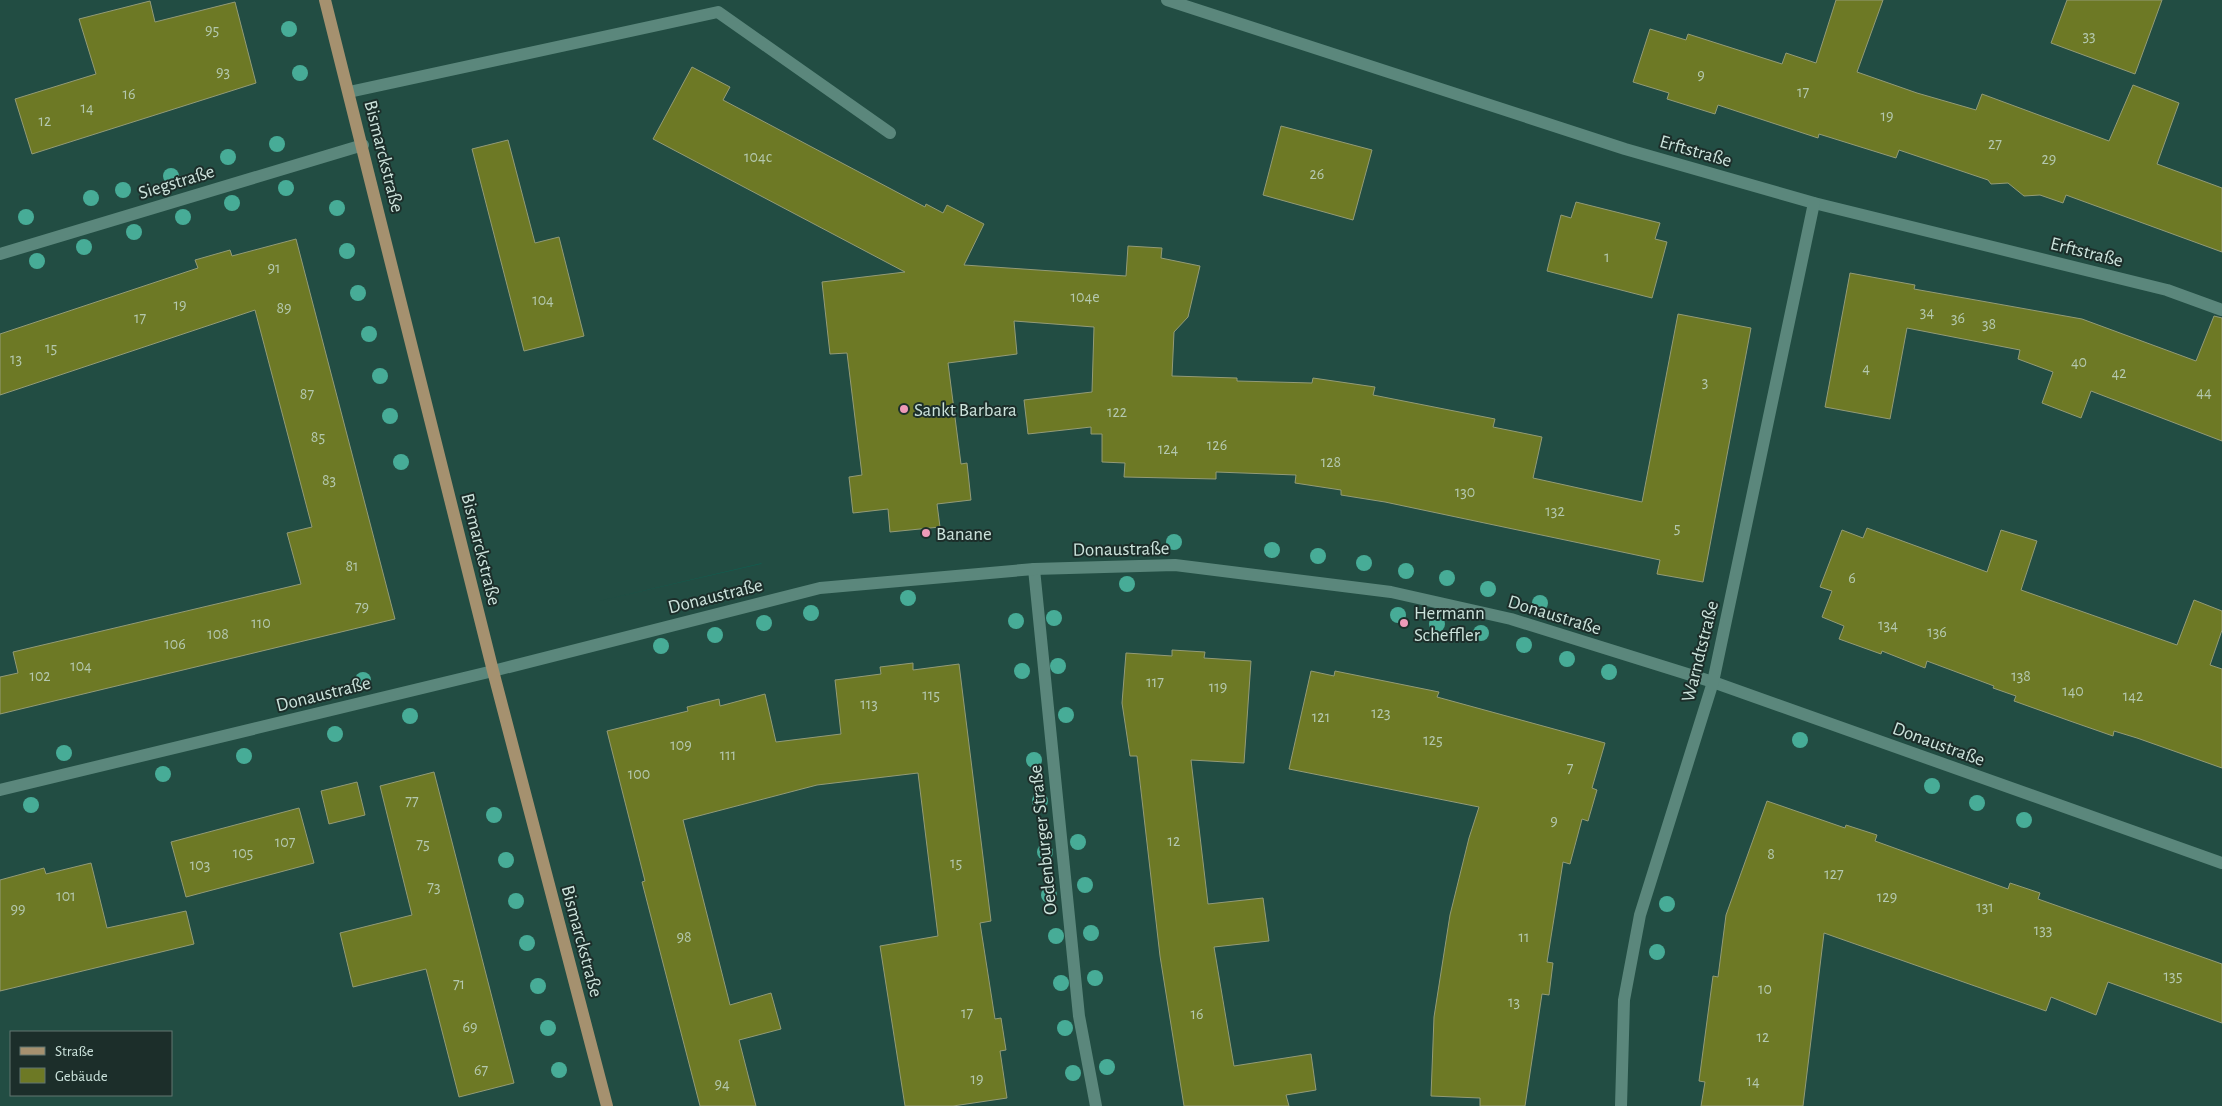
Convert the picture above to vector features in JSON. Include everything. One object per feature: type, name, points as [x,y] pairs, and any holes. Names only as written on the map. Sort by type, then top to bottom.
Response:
[{"type":"main road","name":"Bismarckstraße","points":[[325,0],[363,145],[493,671],[607,1106]]},
{"type":"street","name":"Erftstraße","points":[[1167,0],[1625,149],[1814,202],[2167,290],[2222,310]]},
{"type":"street","points":[[349,92],[718,12],[890,133]]},
{"type":"street","name":"Siegstraße","points":[[0,254],[363,145]]},
{"type":"street","name":"Warndtstraße","points":[[1621,1106],[1624,1000],[1640,914],[1713,682],[1814,202]]},
{"type":"street","name":"Donaustraße","points":[[0,790],[493,671],[820,588],[1034,569],[1175,564],[1391,592],[1511,619],[1713,682],[2222,863]]},
{"type":"street","name":"Oedenburger Straße","points":[[1034,569],[1079,1016],[1096,1106]]},
{"type":"green space","points":[[762,563],[761,564],[599,601]]},
{"type":"building","points":[[1836,0],[1883,0],[1857,72],[1917,93],[1976,110],[1982,94],[2109,141],[2133,85],[2179,103],[2157,164],[2222,188],[2222,252],[2066,195],[2063,203],[2040,195],[2024,196],[2008,183],[1991,184],[1988,180],[1899,150],[1896,158],[1819,134],[1818,138],[1718,105],[1715,114],[1667,99],[1669,93],[1633,82],[1650,29],[1686,40],[1688,34],[1782,64],[1786,53],[1816,63]]},
{"type":"building","points":[[2067,0],[2162,0],[2135,74],[2051,43]]},
{"type":"building","points":[[150,1],[155,22],[235,2],[256,83],[32,154],[15,99],[96,74],[79,19]]},
{"type":"building","points":[[692,67],[730,87],[723,100],[925,207],[926,204],[943,213],[947,205],[984,224],[964,265],[1126,276],[1128,246],[1162,248],[1161,258],[1200,266],[1188,317],[1174,332],[1172,376],[1237,378],[1237,381],[1312,383],[1313,378],[1375,387],[1373,395],[1495,419],[1493,427],[1542,437],[1533,478],[1642,502],[1678,314],[1751,328],[1703,582],[1657,574],[1660,560],[1385,502],[1341,495],[1341,490],[1295,483],[1296,475],[1216,472],[1216,479],[1124,477],[1125,463],[1102,462],[1102,434],[1091,434],[1091,427],[1028,434],[1024,400],[1092,392],[1094,327],[1014,321],[1017,354],[948,363],[961,464],[967,463],[971,500],[937,504],[940,527],[890,532],[888,509],[853,513],[849,477],[862,475],[847,353],[830,354],[822,282],[905,272],[653,139]]},
{"type":"building","points":[[1281,126],[1372,150],[1353,220],[1263,195]]},
{"type":"building","points":[[508,140],[535,243],[559,237],[584,336],[524,351],[472,149]]},
{"type":"building","points":[[1576,202],[1660,223],[1655,239],[1667,242],[1652,298],[1547,271],[1561,215],[1571,218]]},
{"type":"building","points":[[296,239],[395,619],[0,714],[0,677],[18,673],[13,652],[301,584],[287,533],[312,527],[255,310],[0,395],[0,334],[198,268],[195,260],[230,250],[232,256]]},
{"type":"building","points":[[1850,273],[1915,285],[1914,289],[2082,319],[2196,361],[2214,316],[2222,318],[2222,441],[2091,391],[2081,418],[2042,403],[2053,372],[2018,359],[2020,350],[1907,328],[1890,419],[1825,407]]},
{"type":"building","points":[[1867,528],[1987,572],[2001,530],[2037,541],[2021,590],[2177,645],[2194,600],[2222,611],[2222,630],[2210,665],[2222,669],[2222,768],[2114,731],[2113,736],[2014,701],[2016,696],[1927,661],[1925,668],[1882,651],[1881,654],[1839,639],[1844,626],[1822,617],[1832,591],[1820,587],[1842,530],[1863,538]]},
{"type":"building","points":[[1172,650],[1205,652],[1204,658],[1251,661],[1244,763],[1191,760],[1208,904],[1263,898],[1269,941],[1214,947],[1234,1066],[1311,1054],[1316,1090],[1286,1095],[1289,1106],[1184,1106],[1160,956],[1137,756],[1130,756],[1122,703],[1126,653],[1172,656]]},
{"type":"building","points":[[913,663],[913,670],[959,664],[991,921],[980,923],[995,1019],[1001,1018],[1006,1050],[1000,1051],[1007,1098],[953,1106],[905,1106],[880,946],[938,936],[918,773],[817,785],[683,820],[730,1005],[771,993],[781,1029],[739,1040],[756,1106],[700,1106],[642,882],[645,881],[607,731],[688,711],[687,707],[719,699],[720,706],[765,694],[776,742],[841,734],[835,680],[881,674],[880,667]]},
{"type":"building","points":[[1311,671],[1334,676],[1335,671],[1439,692],[1437,697],[1605,743],[1592,788],[1597,790],[1588,821],[1582,819],[1570,864],[1563,862],[1547,962],[1553,963],[1549,995],[1542,994],[1525,1106],[1480,1106],[1480,1098],[1431,1096],[1434,1017],[1450,915],[1469,838],[1479,807],[1289,769]]},
{"type":"building","points":[[434,772],[514,1083],[459,1097],[426,969],[353,987],[340,933],[412,915],[380,786]]},
{"type":"building","points":[[357,782],[365,815],[329,824],[321,791]]},
{"type":"building","points":[[1767,801],[1845,828],[1846,825],[1877,835],[1875,841],[2008,889],[2010,883],[2040,893],[2038,899],[2222,964],[2222,1023],[2108,982],[2096,1015],[2051,997],[2046,1011],[1824,933],[1803,1106],[1701,1106],[1705,1082],[1699,1081],[1713,976],[1718,977],[1726,915]]},
{"type":"building","points":[[299,808],[314,863],[186,897],[171,842]]},
{"type":"building","points":[[91,863],[107,928],[186,911],[194,944],[0,991],[0,880],[44,868],[46,874]]},
{"type":"place","name":"Sankt Barbara","points":[[904,409]]},
{"type":"place","name":"Banane","points":[[926,533]]},
{"type":"place","name":"Hermann Scheffler","points":[[1404,623]]}]
